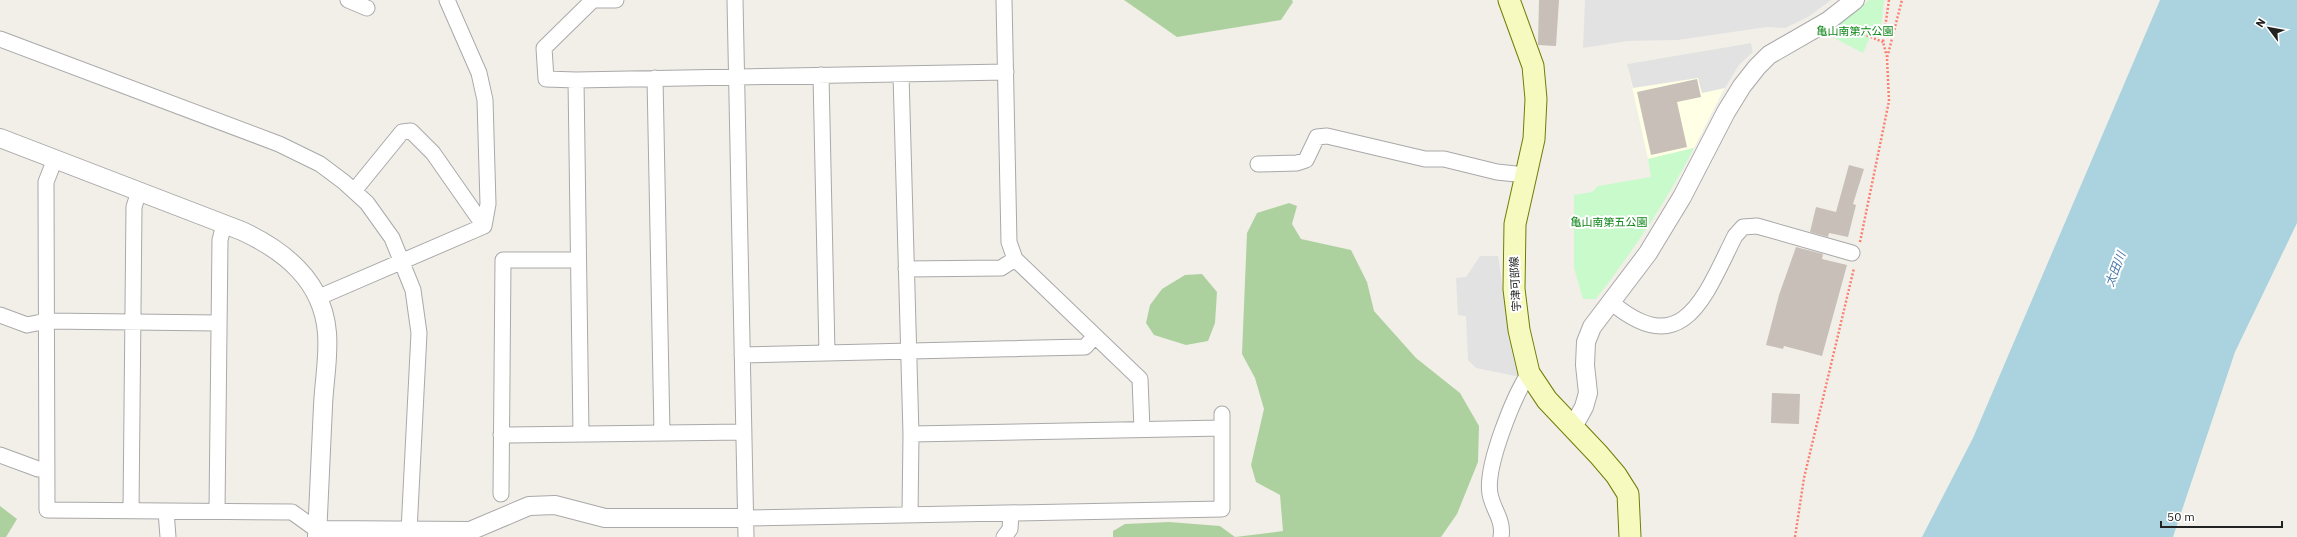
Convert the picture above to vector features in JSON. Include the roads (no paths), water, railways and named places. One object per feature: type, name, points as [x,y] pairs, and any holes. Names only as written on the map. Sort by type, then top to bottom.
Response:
[{"type":"main road","name":"宇津可部線","points":[[1509,0],[1534,72],[1536,100],[1534,131],[1515,224],[1513,263],[1514,289],[1519,330],[1529,373],[1547,400],[1573,426],[1616,475],[1628,494],[1630,537]]},
{"type":"street","points":[[348,0],[367,8]]},
{"type":"street","points":[[447,0],[479,73],[484,100],[488,204],[484,226]]},
{"type":"street","points":[[616,0],[593,0],[544,48],[546,79],[576,80],[1006,72]]},
{"type":"street","points":[[735,0],[746,537]]},
{"type":"street","points":[[1004,0],[1009,242],[1015,259],[1094,337],[1140,379],[1142,430]]},
{"type":"street","points":[[1573,426],[1584,407],[1588,393],[1585,365],[1586,342],[1592,327],[1648,253],[1682,197],[1726,112],[1753,71],[1769,56],[1828,21],[1855,0]]},
{"type":"street","points":[[0,39],[280,144],[320,164],[367,203],[392,238],[413,290],[418,333],[409,531]]},
{"type":"street","points":[[901,74],[910,434],[910,515]]},
{"type":"street","points":[[822,75],[827,353]]},
{"type":"street","points":[[655,78],[662,433]]},
{"type":"street","points":[[576,80],[581,434]]},
{"type":"street","points":[[354,191],[402,132],[411,131],[433,153],[484,226]]},
{"type":"street","points":[[1258,164],[1302,162],[1306,160],[1317,137],[1327,136],[1425,160],[1444,159],[1497,172],[1526,175]]},
{"type":"street","points":[[0,138],[267,242],[284,254],[301,271],[318,298],[327,333],[317,534]]},
{"type":"street","points":[[55,159],[46,182],[47,510],[292,512],[317,534],[409,531],[447,535],[470,531],[529,506],[555,505],[605,518],[745,518],[1222,509],[1222,421],[1142,430],[910,434]]},
{"type":"street","points":[[131,511],[134,207],[139,191]]},
{"type":"street","points":[[217,511],[220,240],[224,224]]},
{"type":"street","points":[[318,298],[484,226]]},
{"type":"street","points":[[1611,302],[1624,314],[1660,327],[1675,324],[1691,315],[1703,300],[1735,236],[1743,227],[1757,226],[1852,253]]},
{"type":"street","points":[[906,269],[1001,268],[1015,259]]},
{"type":"street","points":[[501,494],[503,260],[578,260]]},
{"type":"street","points":[[0,315],[27,325],[46,321],[219,323]]},
{"type":"street","points":[[742,355],[1084,347],[1094,337]]},
{"type":"street","points":[[1501,537],[1503,527],[1490,493],[1492,469],[1509,410],[1529,373]]},
{"type":"street","points":[[501,435],[744,432]]},
{"type":"street","points":[[0,455],[38,469],[47,468]]},
{"type":"street","points":[[166,511],[168,537]]},
{"type":"street","points":[[1004,537],[1010,530],[1011,513]]},
{"type":"water","name":"太田川","points":[[2160,0],[2297,0],[2297,223],[2235,352],[2173,537],[1922,537],[1973,438]]},
{"type":"park label","name":"亀山南第六公園","points":[[1855,31]]},
{"type":"park label","name":"亀山南第五公園","points":[[1609,222]]}]
